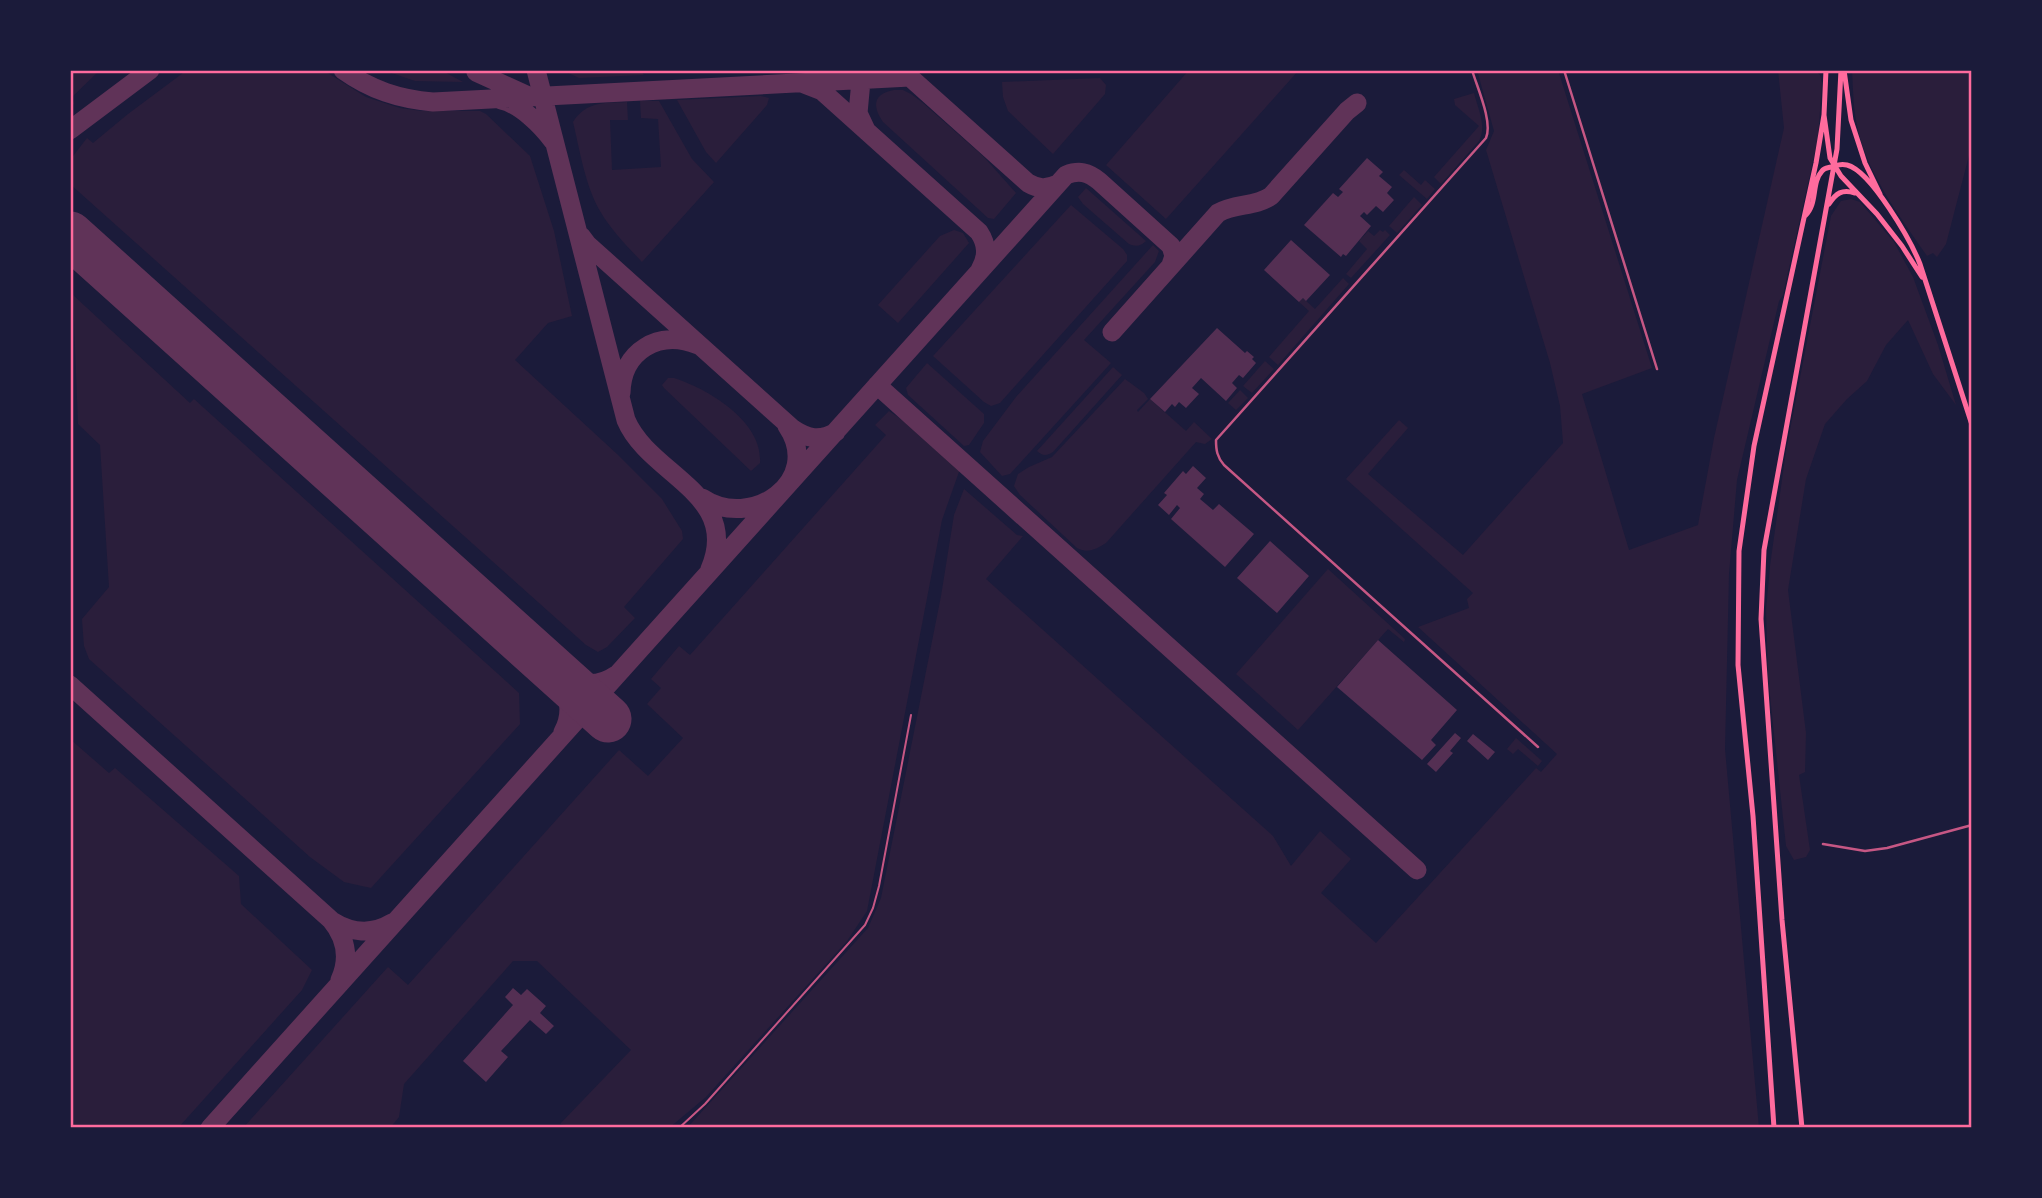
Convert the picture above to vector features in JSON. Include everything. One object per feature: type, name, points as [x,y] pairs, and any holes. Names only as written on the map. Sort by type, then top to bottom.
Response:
[{"type":"highway","points":[[1774,1128],[1753,816],[1738,664],[1739,551],[1754,446],[1805,216],[1824,115],[1826,70]]},
{"type":"highway","points":[[1802,1128],[1782,919],[1761,619],[1764,550],[1828,206],[1840,115],[1842,70]]},
{"type":"highway","points":[[1842,70],[1851,120],[1866,163],[1884,201]]},
{"type":"highway","points":[[1824,115],[1828,151],[1834,166],[1902,246],[1924,280]]},
{"type":"highway","points":[[1805,216],[1811,211],[1822,170],[1844,164],[1860,173],[1884,201],[1912,244],[1920,264],[1972,425]]},
{"type":"highway","points":[[1828,206],[1838,193],[1847,191],[1858,194]]},
{"type":"street","points":[[1472,70],[1488,127],[1483,143],[1216,440],[1218,457],[1224,465],[1538,747]]},
{"type":"street","points":[[1564,70],[1657,369]]},
{"type":"street","points":[[1822,844],[1865,850],[1887,848],[1972,825]]},
{"type":"lane","points":[[678,1128],[705,1104],[865,925],[879,886],[911,715]]},
{"type":"shaded area","points":[[70,70],[100,70],[72,97],[74,104],[70,107]]},
{"type":"shaded area","points":[[187,70],[323,70],[366,97],[400,108],[422,111],[480,111],[530,156],[554,231],[572,316],[548,323],[515,360],[662,499],[682,531],[683,539],[624,607],[635,618],[607,647],[598,652],[586,645],[70,184],[70,160],[87,138],[93,143]]},
{"type":"shaded area","points":[[383,70],[441,70],[463,82],[415,81]]},
{"type":"shaded area","points":[[562,70],[640,70],[644,75],[579,78]]},
{"type":"shaded area","points":[[1189,70],[1299,70],[1166,219],[1106,165]]},
{"type":"shaded area","points":[[1477,70],[1558,70],[1652,368],[1582,394],[1629,550],[1698,525],[1714,438],[1784,128],[1778,70],[1815,70],[1820,75],[1822,83],[1818,139],[1737,480],[1729,574],[1725,749],[1759,1128],[687,1128],[868,928],[881,898],[941,596],[954,515],[964,489],[1017,535],[1023,536],[986,579],[1273,836],[1291,866],[1320,831],[1351,859],[1321,893],[1376,943],[1536,768],[1541,772],[1557,754],[1418,627],[1469,608],[1467,599],[1473,593],[1346,479],[1399,420],[1408,428],[1368,474],[1463,555],[1563,443],[1560,406],[1550,363],[1486,150],[1494,131]]},
{"type":"shaded area","points":[[1852,70],[1972,70],[1972,144],[1946,244],[1937,257],[1933,253],[1927,256],[1894,208],[1867,157],[1856,120]]},
{"type":"shaded area","points":[[1100,78],[1106,85],[1105,94],[1053,154],[1008,111],[1003,97],[1002,82]]},
{"type":"shaded area","points":[[903,90],[923,103],[983,156],[1016,193],[994,219],[988,218],[883,122],[876,102],[882,94]]},
{"type":"shaded area","points":[[1474,93],[1481,117],[1479,141],[1441,184],[1434,177],[1479,126],[1455,105],[1454,99]]},
{"type":"shaded area","points":[[761,96],[769,98],[767,105],[716,163],[706,152],[677,100]]},
{"type":"shaded area","points":[[640,101],[659,101],[692,159],[714,182],[642,262],[609,225],[595,201],[573,122],[590,107],[627,102],[628,120],[610,120],[612,170],[661,167],[658,119],[641,118]]},
{"type":"shaded area","points":[[1404,170],[1421,185],[1425,180],[1435,189],[1427,199],[1399,175]]},
{"type":"shaded area","points":[[1086,188],[1146,241],[1138,246],[1129,244],[1083,204],[1078,197]]},
{"type":"shaded area","points":[[1414,197],[1422,205],[1397,233],[1389,226]]},
{"type":"shaded area","points":[[1851,199],[1860,202],[1894,242],[1913,277],[1956,405],[1933,374],[1908,320],[1886,345],[1867,381],[1825,424],[1806,479],[1788,590],[1806,733],[1805,772],[1799,775],[1810,850],[1806,857],[1794,860],[1786,846],[1768,677],[1766,610],[1786,451],[1831,216],[1841,201]]},
{"type":"shaded area","points":[[1071,205],[1123,249],[1127,261],[1000,403],[991,406],[933,356]]},
{"type":"shaded area","points":[[954,230],[963,233],[969,243],[898,323],[878,305],[940,236]]},
{"type":"shaded area","points":[[1380,230],[1385,230],[1390,235],[1351,278],[1346,274],[1367,249],[1359,241],[1368,231],[1374,236]]},
{"type":"shaded area","points":[[1153,245],[1159,251],[1155,262],[1084,340],[1111,363],[1010,474],[1002,476],[980,452],[983,441],[1016,397]]},
{"type":"shaded area","points":[[1343,278],[1349,284],[1278,365],[1269,357],[1309,311],[1299,302],[1303,298],[1315,309]]},
{"type":"shaded area","points":[[73,295],[190,403],[194,399],[519,693],[520,724],[371,888],[344,882],[310,857],[89,659],[84,646],[82,619],[109,587],[100,445],[78,424]]},
{"type":"shaded area","points":[[1265,361],[1274,369],[1252,393],[1243,386]]},
{"type":"shaded area","points":[[927,363],[984,414],[984,423],[969,445],[964,446],[908,395],[906,388]]},
{"type":"shaded area","points":[[1113,367],[1122,375],[1053,452],[1045,455],[1037,451]]},
{"type":"shaded area","points":[[668,378],[688,383],[731,409],[753,434],[759,448],[760,463],[751,471],[664,388],[662,385]]},
{"type":"shaded area","points":[[1125,379],[1148,399],[1138,412],[1150,399],[1186,431],[1194,422],[1212,439],[1205,444],[1196,442],[1106,543],[1085,551],[1077,548],[1020,495],[1014,486],[1018,474],[1052,457]]},
{"type":"shaded area","points":[[1240,390],[1248,398],[1236,410],[1228,403]]},
{"type":"shaded area","points":[[889,411],[960,469],[942,520],[867,911],[847,941],[706,1097],[669,1128],[584,1128],[560,1124],[631,1050],[537,961],[513,961],[404,1084],[399,1117],[390,1128],[243,1128],[388,967],[408,985],[619,750],[648,776],[683,738],[647,704],[661,688],[651,679],[679,646],[690,655],[886,435],[875,425]]},
{"type":"shaded area","points":[[1328,569],[1405,639],[1404,642],[1388,629],[1298,730],[1236,674]]},
{"type":"shaded area","points":[[1516,738],[1542,761],[1538,766],[1518,749],[1513,754],[1507,749]]},
{"type":"shaded area","points":[[70,739],[109,773],[115,768],[239,876],[241,904],[312,970],[302,990],[178,1128],[70,1128]]},
{"type":"building","points":[[1367,158],[1383,172],[1379,176],[1392,187],[1387,193],[1394,200],[1383,212],[1376,206],[1367,215],[1364,212],[1360,216],[1371,226],[1346,256],[1343,254],[1341,257],[1304,225],[1333,193],[1338,197],[1343,192],[1339,189]]},
{"type":"building","points":[[1291,240],[1330,275],[1306,301],[1303,298],[1299,302],[1264,270]]},
{"type":"building","points":[[1217,328],[1245,353],[1247,351],[1254,357],[1252,359],[1256,363],[1243,378],[1239,375],[1232,383],[1237,388],[1226,401],[1201,378],[1192,388],[1199,394],[1186,408],[1179,402],[1175,407],[1172,404],[1165,412],[1150,399]]},
{"type":"building","points":[[1193,466],[1206,478],[1197,488],[1204,494],[1200,499],[1213,510],[1219,504],[1254,534],[1225,567],[1171,519],[1180,508],[1177,505],[1169,515],[1158,505],[1167,495],[1164,493],[1183,471],[1186,474]]},
{"type":"building","points":[[1270,541],[1309,576],[1277,613],[1237,578]]},
{"type":"building","points":[[1378,640],[1457,710],[1431,740],[1436,745],[1422,760],[1337,687]]},
{"type":"building","points":[[1455,733],[1461,738],[1450,751],[1453,753],[1436,772],[1427,764]]},
{"type":"building","points":[[1473,734],[1495,752],[1488,760],[1467,741]]},
{"type":"building","points":[[513,988],[521,995],[527,989],[546,1006],[540,1013],[554,1026],[546,1034],[530,1020],[501,1051],[508,1057],[486,1082],[463,1061],[513,1005],[505,997]]},
{"type":"taxiway","points":[[70,130],[150,70]]},
{"type":"taxiway","points":[[343,70],[386,92],[433,102],[910,77]]},
{"type":"taxiway","points":[[536,70],[626,420],[653,456],[704,503],[714,522],[717,543],[710,569]]},
{"type":"taxiway","points":[[862,70],[858,113],[866,130]]},
{"type":"taxiway","points":[[903,71],[1028,183],[1043,188],[1058,184]]},
{"type":"taxiway","points":[[476,72],[526,95]]},
{"type":"taxiway","points":[[804,84],[822,91],[979,232],[986,250],[980,270]]},
{"type":"taxiway","points":[[501,100],[530,116],[553,141]]},
{"type":"taxiway","points":[[1112,332],[1218,213],[1271,196],[1357,103]]},
{"type":"taxiway","points":[[210,1128],[1066,175],[1083,173],[1099,181],[1171,246],[1174,256],[1171,265]]},
{"type":"taxiway","points":[[581,236],[793,429],[814,438],[836,432]]},
{"type":"taxiway","points":[[621,393],[628,366],[645,347],[670,340],[698,345]]},
{"type":"taxiway","points":[[877,385],[1417,870]]},
{"type":"taxiway","points":[[702,498],[721,507],[741,508],[760,504],[777,495],[789,482],[796,465],[796,446],[787,426]]},
{"type":"taxiway","points":[[550,666],[565,689],[569,706],[563,732]]},
{"type":"taxiway","points":[[556,671],[585,683],[601,682],[616,675]]},
{"type":"taxiway","points":[[70,685],[331,920],[345,948],[345,964],[340,980]]},
{"type":"taxiway","points":[[332,921],[362,931],[392,923]]},
{"type":"runway","points":[[70,235],[608,719]]}]
